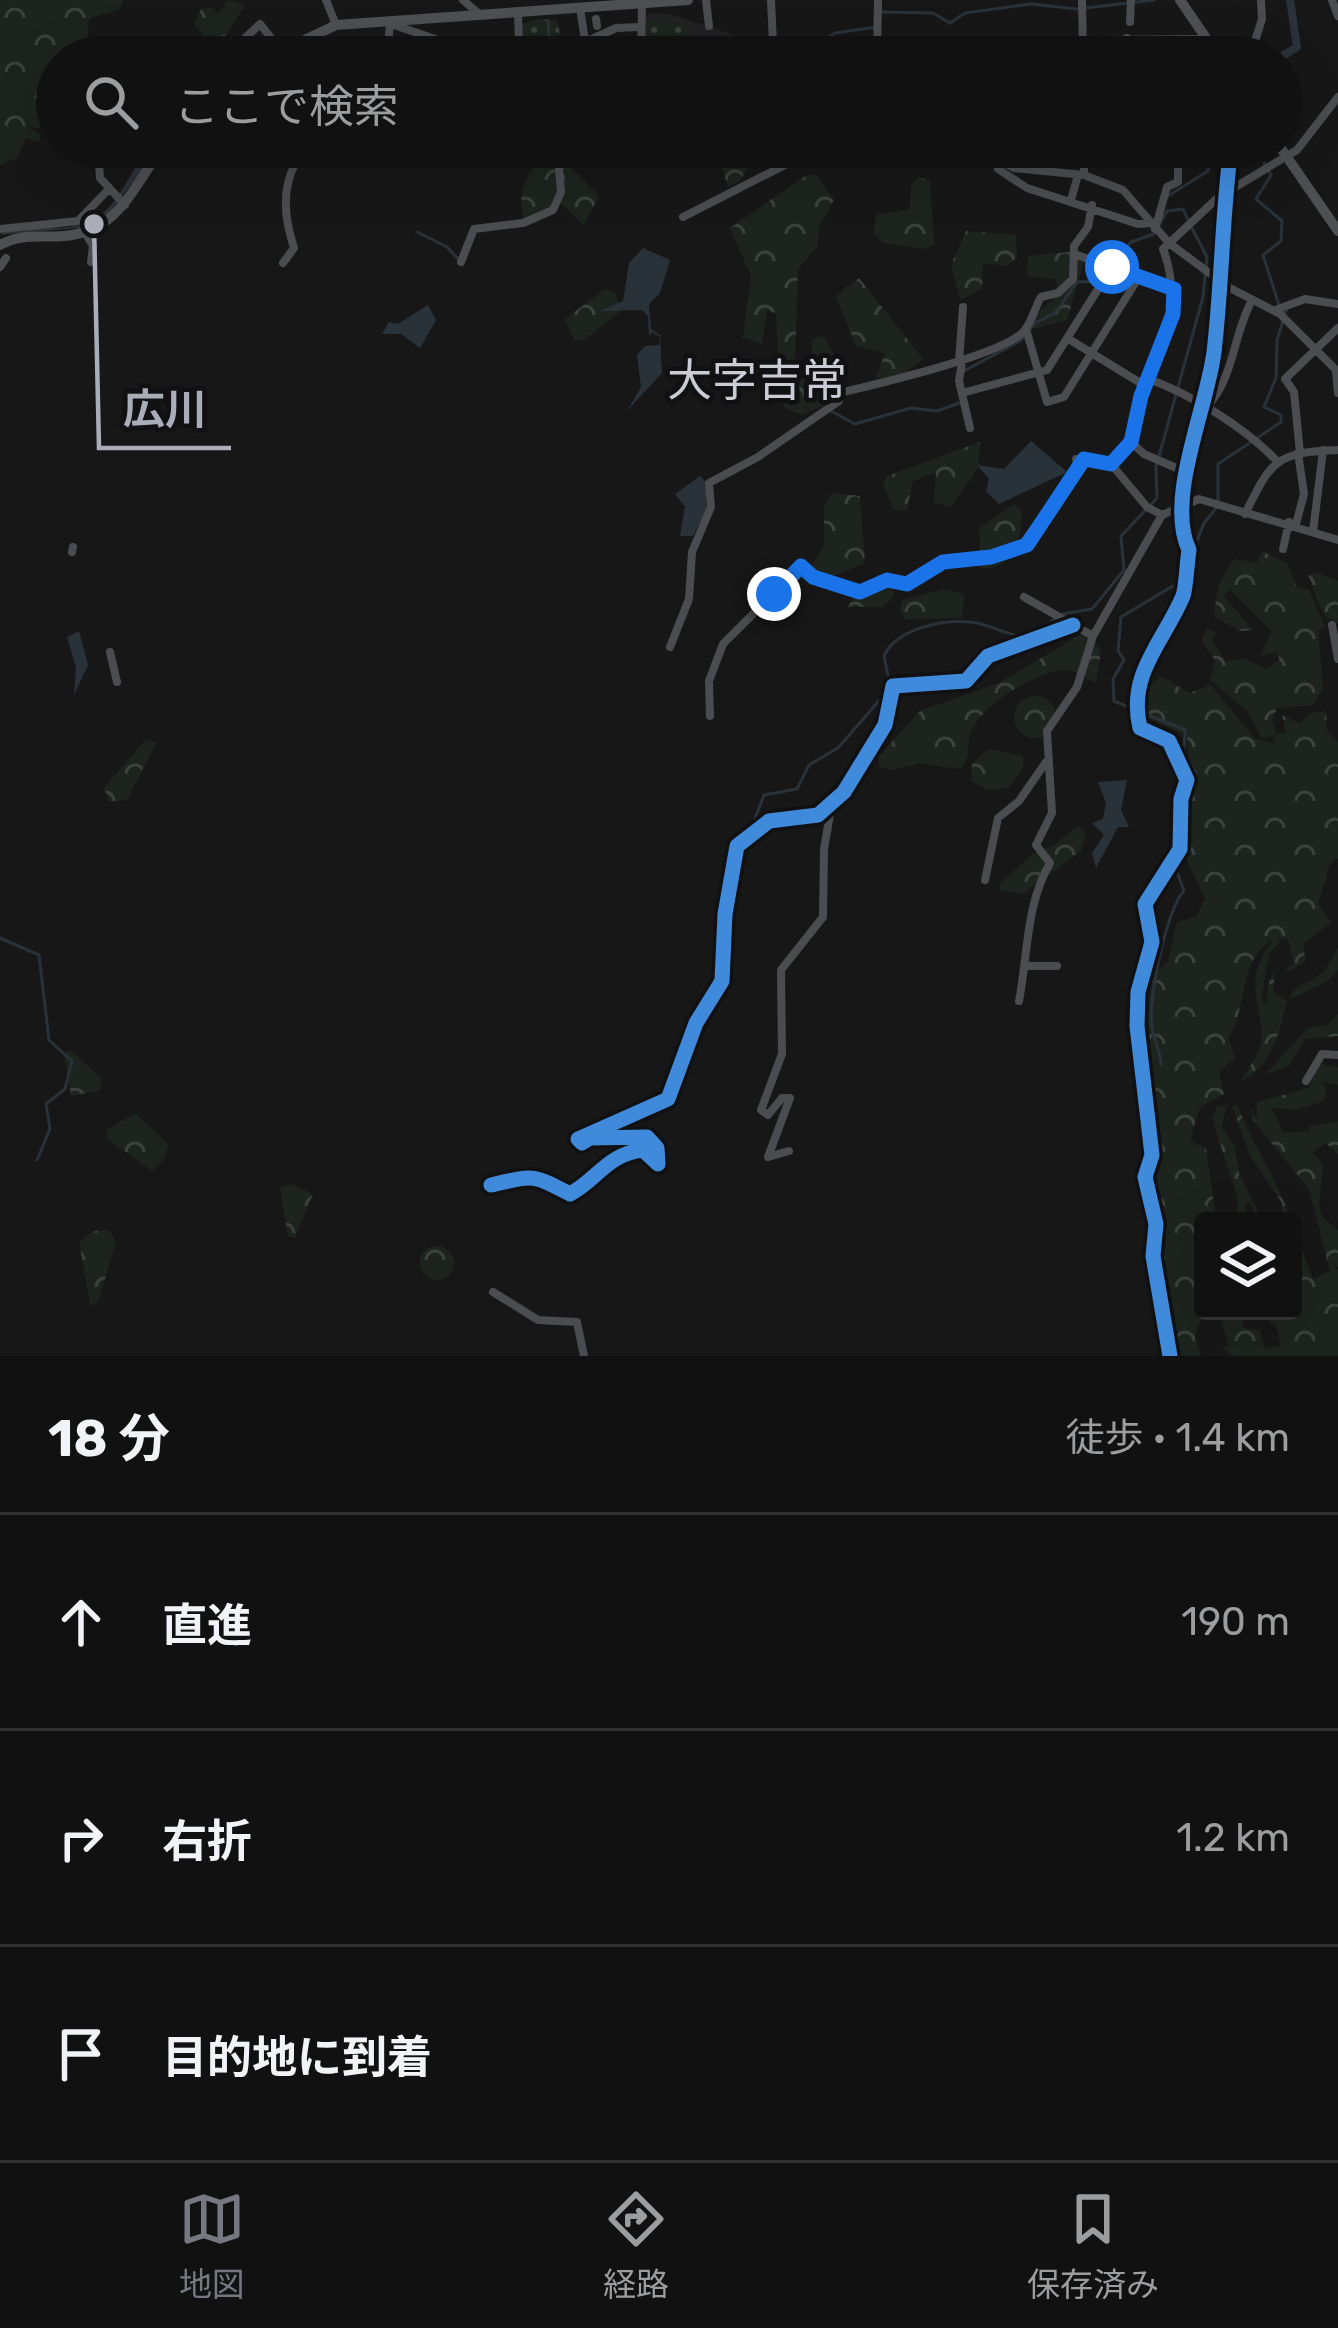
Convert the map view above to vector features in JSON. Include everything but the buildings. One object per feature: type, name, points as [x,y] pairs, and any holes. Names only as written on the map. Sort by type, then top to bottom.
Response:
[{"type":"main road","points":[[314,36],[336,26],[394,26],[688,0]]},
{"type":"main road","points":[[1180,0],[1207,36]]},
{"type":"main road","points":[[0,244],[16,236],[81,229],[118,216],[145,168]]},
{"type":"main road","points":[[1295,168],[1338,230]]},
{"type":"street","points":[[326,0],[336,26]]},
{"type":"street","points":[[463,0],[474,17]]},
{"type":"street","points":[[706,0],[709,26]]},
{"type":"street","points":[[771,0],[772,36]]},
{"type":"street","points":[[877,36],[878,0]]},
{"type":"street","points":[[1082,0],[1083,36]]},
{"type":"street","points":[[1130,22],[1131,0]]},
{"type":"street","points":[[1257,36],[1261,0]]},
{"type":"street","points":[[1332,0],[1338,16]]},
{"type":"street","points":[[640,36],[643,3]]},
{"type":"street","points":[[580,10],[597,23]]},
{"type":"street","points":[[518,12],[519,36]]},
{"type":"street","points":[[392,36],[394,26],[425,36]]},
{"type":"street","points":[[598,36],[616,28],[640,27]]},
{"type":"street","points":[[1302,143],[1338,98]]},
{"type":"street","points":[[101,168],[108,190],[122,202]]},
{"type":"street","points":[[283,263],[294,248],[284,221],[293,168]]},
{"type":"street","points":[[461,262],[473,229],[523,223],[554,210],[561,192],[559,168]]},
{"type":"street","points":[[683,218],[771,168]]},
{"type":"street","points":[[998,168],[1019,184],[1155,229]]},
{"type":"street","points":[[1014,168],[1081,175],[1124,190],[1169,243],[1217,279],[1280,314],[1337,372],[1338,393]]},
{"type":"street","points":[[1071,200],[1082,168]]},
{"type":"street","points":[[1155,229],[1167,188],[1178,182],[1178,168]]},
{"type":"street","points":[[1170,1356],[1153,1256],[1156,1224],[1144,1178],[1151,1155],[1137,1026],[1138,992],[1152,942],[1145,904],[1180,849],[1181,799],[1187,780],[1169,741],[1140,728],[1134,692],[1185,593],[1189,550],[1183,537],[1183,502],[1190,445],[1204,410],[1214,352],[1229,168]]},
{"type":"street","points":[[1111,464],[1131,442],[1173,314],[1174,289],[1163,249],[1226,191],[1259,168]]},
{"type":"street","points":[[81,229],[108,190]]},
{"type":"street","points":[[670,646],[689,598],[692,552],[710,511],[708,488],[716,477],[813,421],[839,400],[840,393],[961,362],[1021,335],[1041,297],[1066,288],[1077,255],[1074,246],[1088,226],[1092,205]]},
{"type":"street","points":[[0,229],[81,229]]},
{"type":"street","points":[[81,229],[93,246],[91,262]]},
{"type":"street","points":[[1077,255],[1174,289]]},
{"type":"street","points":[[962,393],[1048,370],[1112,267]]},
{"type":"street","points":[[1026,327],[1047,402],[1064,397],[1139,277]]},
{"type":"street","points":[[1278,309],[1305,299],[1338,304]]},
{"type":"street","points":[[1204,410],[1227,377],[1235,332],[1252,300]]},
{"type":"street","points":[[963,307],[962,393],[970,428]]},
{"type":"street","points":[[1283,549],[1304,494],[1299,404],[1285,379],[1312,348],[1338,328]]},
{"type":"street","points":[[1067,338],[1148,383],[1190,396],[1204,410],[1253,436],[1276,460]]},
{"type":"street","points":[[1131,442],[1144,454],[1188,473]]},
{"type":"street","points":[[1245,514],[1260,477],[1276,460],[1338,450]]},
{"type":"street","points":[[1313,532],[1323,451]]},
{"type":"street","points":[[710,716],[709,681],[723,644],[801,566],[813,577],[860,592],[887,580],[907,584],[943,562],[1018,550],[1080,459],[1111,464],[1147,507],[1162,515]]},
{"type":"street","points":[[1019,1001],[1032,901],[1050,860],[1036,848],[1052,813],[1047,731],[1077,687],[1093,636],[1162,515],[1183,502],[1208,501],[1338,540]]},
{"type":"street","points":[[1024,597],[1093,636]]},
{"type":"street","points":[[491,1185],[515,1177],[550,1179],[569,1194],[598,1166],[634,1150],[643,1150],[658,1163],[657,1148],[647,1137],[595,1138],[582,1143],[578,1138],[668,1100],[696,1023],[722,981],[725,914],[737,846],[769,821],[814,816],[832,802],[881,734],[892,686],[967,681],[984,658],[1073,625]]},
{"type":"street","points":[[1332,625],[1338,659]]},
{"type":"street","points":[[110,652],[117,682]]},
{"type":"street","points":[[985,880],[998,818],[1019,801],[1047,761]]},
{"type":"street","points":[[789,1151],[768,1157],[790,1098],[782,1098],[768,1115],[761,1110],[782,1054],[781,970],[823,917],[824,849],[832,802]]},
{"type":"street","points":[[1026,966],[1057,966]]},
{"type":"street","points":[[1306,1081],[1322,1054],[1334,1054]]},
{"type":"street","points":[[493,1292],[535,1319],[578,1322],[584,1356]]},
{"type":"shaded area","points":[[671,14],[734,36],[642,36],[643,15]]},
{"type":"shaded area","points":[[135,168],[144,168],[99,226],[0,235],[20,228],[80,225],[101,214]]},
{"type":"shaded area","points":[[643,248],[670,260],[660,293],[649,304],[651,329],[660,335],[662,373],[627,411],[641,387],[637,355],[645,346],[659,345],[660,337],[652,332],[649,336],[648,316],[642,310],[600,311],[623,301],[629,263]]},
{"type":"shaded area","points":[[428,305],[436,320],[420,348],[401,334],[382,334],[389,322],[398,324]]},
{"type":"shaded area","points":[[1031,441],[1067,472],[999,504],[986,491],[989,479],[977,465],[1004,469]]},
{"type":"shaded area","points":[[700,476],[707,483],[706,512],[693,536],[680,536],[685,507],[675,494]]},
{"type":"shaded area","points":[[79,631],[88,665],[74,695],[76,668],[67,637]]},
{"type":"shaded area","points":[[1127,780],[1121,810],[1129,827],[1118,827],[1096,868],[1092,853],[1104,835],[1092,823],[1103,819],[1106,803],[1098,782]]},
{"type":"green space","points":[[0,0],[123,0],[120,9],[89,19],[88,36],[36,36],[36,128],[28,127],[36,132],[36,141],[26,138],[17,158],[0,165]]},
{"type":"green space","points":[[227,0],[245,5],[225,36],[204,36],[194,23],[201,9],[213,7],[218,15]]},
{"type":"green space","points":[[649,18],[684,24],[689,30],[688,36],[646,36]]},
{"type":"green space","points":[[536,19],[557,20],[560,36],[522,36],[521,25]]},
{"type":"green space","points":[[534,168],[571,168],[599,196],[584,225],[558,201],[535,224],[526,223],[521,204],[524,185]]},
{"type":"green space","points":[[722,168],[747,168],[740,181],[728,187]]},
{"type":"green space","points":[[808,174],[817,176],[834,200],[819,227],[817,247],[798,269],[795,366],[800,370],[811,365],[812,339],[824,336],[845,373],[827,404],[801,415],[786,408],[780,398],[776,313],[767,311],[762,344],[743,337],[751,276],[730,228]]},
{"type":"green space","points":[[919,177],[930,181],[934,244],[925,249],[883,243],[874,234],[876,215],[910,209],[911,185]]},
{"type":"green space","points":[[966,231],[1016,235],[1017,257],[1007,266],[983,263],[982,289],[960,300],[951,265]]},
{"type":"green space","points":[[1081,251],[1085,258],[1067,320],[1029,330],[1024,325],[1054,299],[1057,284],[1055,279],[1027,276],[1028,256]]},
{"type":"green space","points":[[859,278],[923,359],[894,381],[876,377],[885,353],[856,346],[836,296]]},
{"type":"green space","points":[[605,289],[615,293],[622,310],[584,340],[574,340],[565,319]]},
{"type":"green space","points":[[980,442],[978,468],[951,507],[934,503],[936,472],[913,481],[907,510],[893,510],[883,483],[887,476]]},
{"type":"green space","points":[[832,493],[860,496],[865,563],[821,581],[809,581],[807,574],[824,545],[824,507]]},
{"type":"green space","points":[[1014,504],[1021,510],[1021,521],[1014,550],[1001,563],[981,568],[979,528]]},
{"type":"green space","points":[[1262,551],[1287,563],[1297,587],[1309,590],[1325,626],[1318,631],[1323,688],[1313,705],[1277,708],[1272,720],[1276,735],[1286,732],[1282,715],[1300,723],[1310,713],[1326,711],[1327,731],[1338,742],[1338,858],[1330,864],[1318,904],[1331,923],[1304,943],[1305,961],[1285,970],[1294,963],[1288,939],[1275,938],[1281,941],[1269,954],[1261,1000],[1267,1004],[1271,978],[1276,970],[1281,967],[1275,972],[1273,992],[1287,1001],[1267,1058],[1241,1081],[1259,1050],[1257,970],[1274,939],[1262,948],[1248,972],[1239,1014],[1228,1037],[1235,1058],[1219,1072],[1224,1094],[1200,1107],[1190,1140],[1206,1149],[1215,1212],[1194,1212],[1194,1320],[1201,1320],[1195,1337],[1201,1356],[1172,1356],[1147,1183],[1152,1163],[1138,1026],[1143,983],[1168,962],[1177,922],[1196,917],[1205,899],[1182,849],[1183,800],[1190,783],[1187,736],[1143,716],[1139,694],[1161,676],[1189,693],[1211,685],[1255,739],[1273,743],[1275,736],[1262,738],[1247,711],[1210,680],[1215,660],[1201,640],[1207,629],[1216,632],[1212,640],[1225,661],[1245,659],[1265,669],[1279,660],[1278,652],[1260,656],[1272,631],[1229,589],[1224,596],[1253,630],[1240,631],[1215,617],[1219,586],[1235,559],[1257,563]]},
{"type":"green space","points":[[1316,572],[1338,581],[1338,624],[1318,603],[1308,575]]},
{"type":"green space","points":[[891,582],[894,596],[883,607],[848,607],[859,587]]},
{"type":"green space","points":[[944,589],[964,594],[962,618],[905,619],[900,609],[903,600]]},
{"type":"green space","points":[[1080,635],[1089,635],[1101,651],[1096,682],[1062,670],[1008,693],[975,724],[967,758],[959,769],[918,763],[892,770],[879,767],[879,756],[920,711],[999,683]]},
{"type":"green space","points":[[1035,696],[1050,702],[1056,717],[1050,732],[1035,738],[1020,732],[1014,717],[1020,702]]},
{"type":"green space","points":[[146,739],[156,743],[127,800],[109,802],[104,788]]},
{"type":"green space","points":[[988,749],[1023,756],[1023,768],[1008,788],[988,790],[971,781],[972,764]]},
{"type":"green space","points":[[1078,826],[1086,834],[1081,851],[1023,894],[1000,890],[1000,883],[1039,849],[1051,847]]},
{"type":"green space","points":[[1338,948],[1338,970],[1328,981],[1289,1000],[1293,991],[1324,972]]},
{"type":"green space","points":[[1338,1014],[1338,1036],[1305,1039],[1289,1065],[1265,1075],[1308,1028],[1328,1025]]},
{"type":"green space","points":[[70,1050],[102,1079],[99,1091],[71,1096],[64,1054]]},
{"type":"green space","points":[[1319,1064],[1338,1067],[1338,1085],[1318,1081],[1326,1086],[1324,1101],[1296,1110],[1272,1108],[1283,1133],[1338,1122],[1338,1154],[1326,1143],[1312,1152],[1323,1165],[1322,1217],[1338,1230],[1338,1267],[1333,1266],[1338,1270],[1338,1356],[1232,1356],[1222,1347],[1229,1346],[1221,1320],[1242,1320],[1244,1328],[1260,1330],[1265,1349],[1281,1346],[1276,1326],[1269,1320],[1302,1320],[1302,1249],[1313,1279],[1330,1271],[1309,1189],[1253,1120],[1250,1109],[1257,1118],[1257,1102],[1309,1088]]},
{"type":"green space","points":[[1237,1105],[1287,1212],[1282,1212],[1282,1203],[1250,1155],[1232,1106]]},
{"type":"green space","points":[[1217,1106],[1226,1106],[1222,1127],[1235,1147],[1239,1173],[1258,1212],[1245,1201],[1247,1212],[1237,1212],[1238,1200],[1212,1118]]},
{"type":"green space","points":[[135,1113],[168,1144],[164,1160],[152,1171],[107,1139],[107,1130]]},
{"type":"green space","points":[[291,1184],[313,1194],[295,1238],[288,1236],[280,1188]]},
{"type":"green space","points":[[109,1230],[116,1242],[98,1302],[90,1305],[79,1242],[93,1231]]},
{"type":"green space","points":[[437,1246],[449,1251],[454,1263],[449,1275],[437,1280],[425,1275],[420,1263],[425,1251]]},
{"type":"waterway","points":[[879,12],[933,13],[950,23],[965,13],[1031,4],[1077,9],[1154,0]]},
{"type":"waterway","points":[[1290,0],[1295,36]]},
{"type":"waterway","points":[[548,21],[549,36]]},
{"type":"waterway","points":[[830,36],[877,27]]},
{"type":"waterway","points":[[1168,196],[1208,168]]},
{"type":"waterway","points":[[1267,168],[1271,175],[1256,199],[1282,221],[1281,241],[1263,255],[1279,305]]},
{"type":"waterway","points":[[1167,211],[1183,209],[1188,220]]},
{"type":"waterway","points":[[1113,263],[1131,242],[1154,234],[1167,211]]},
{"type":"waterway","points":[[738,838],[753,824],[764,795],[797,789],[809,765],[838,748],[884,695],[889,680],[884,656],[900,638],[952,622],[1031,636],[1062,614],[1092,609],[1124,570],[1121,536],[1157,498],[1156,467],[1203,297],[1207,257],[1192,228]]},
{"type":"waterway","points":[[417,232],[447,247],[459,260]]},
{"type":"waterway","points":[[964,371],[1020,341],[1035,323],[1055,313],[1077,282],[1101,281]]},
{"type":"waterway","points":[[1192,554],[1204,523],[1218,506],[1218,464],[1281,422],[1281,415],[1264,407],[1276,378],[1277,340],[1286,311]]},
{"type":"waterway","points":[[831,411],[855,424],[911,408],[937,411],[959,403]]},
{"type":"waterway","points":[[1161,1065],[1152,1028],[1152,998],[1165,935],[1184,891],[1176,869],[1189,852],[1188,798],[1196,773],[1184,752],[1185,730],[1114,701],[1113,679],[1124,660],[1118,651],[1121,617],[1183,580]]},
{"type":"waterway","points":[[0,938],[39,955],[49,1040],[72,1061],[65,1089],[46,1104],[50,1129],[37,1160]]},
{"type":"cycle path","points":[[1170,1356],[1153,1256],[1156,1224],[1145,1177],[1152,1155],[1137,1026],[1138,992],[1152,942],[1145,904],[1180,849],[1181,799],[1187,780],[1169,741],[1140,728],[1137,709],[1149,659],[1185,587],[1189,550],[1182,505],[1214,352],[1229,168]]},
{"type":"cycle path","points":[[491,1185],[533,1178],[570,1194],[631,1152],[643,1150],[658,1164],[657,1148],[647,1137],[590,1138],[582,1143],[578,1139],[668,1099],[696,1023],[722,981],[725,914],[737,846],[769,821],[818,815],[844,792],[885,725],[893,686],[966,681],[988,656],[1073,625]]},
{"type":"place","name":"広川","points":[[94,224]]},
{"type":"district","name":"大字吉常","points":[[757,380]]},
{"type":"route","points":[[774,594],[801,566],[813,577],[860,592],[887,580],[898,586],[907,584],[943,562],[1018,550],[1027,545],[1084,459],[1111,464],[1131,442],[1141,396],[1173,314],[1174,289],[1112,267]]}]
